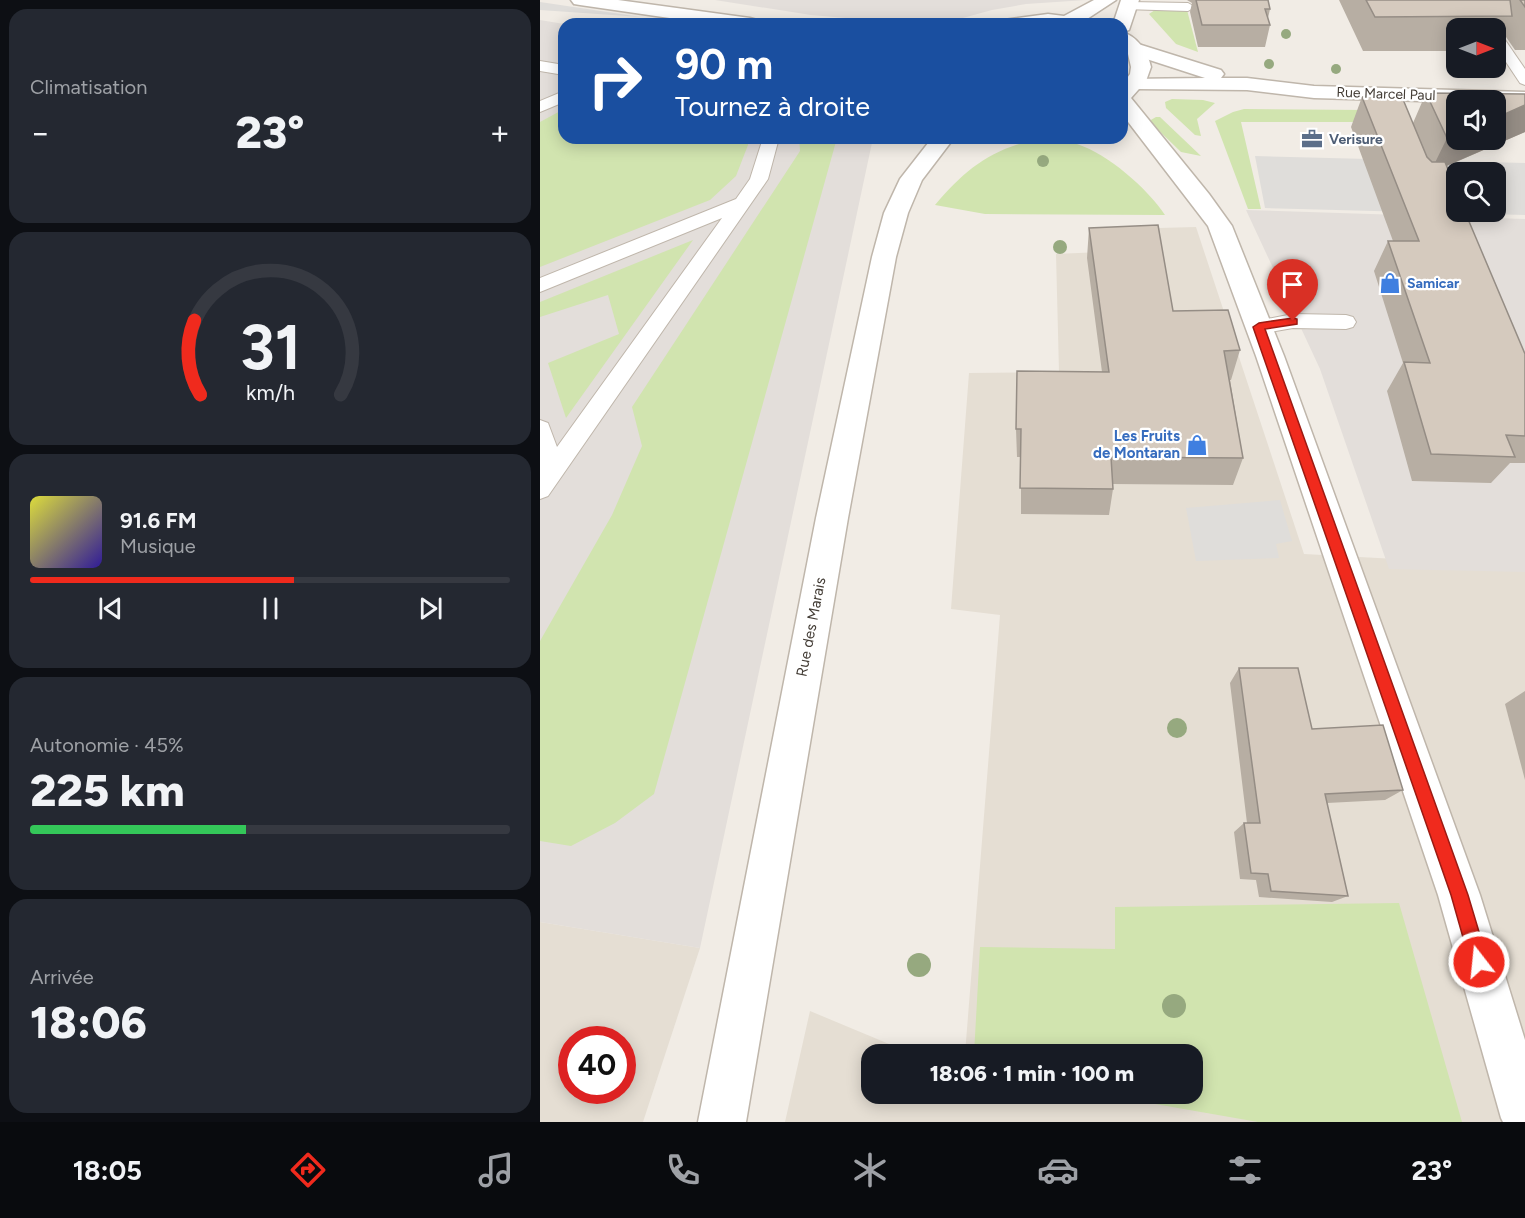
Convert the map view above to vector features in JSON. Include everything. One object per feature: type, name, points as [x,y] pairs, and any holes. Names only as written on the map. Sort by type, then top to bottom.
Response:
[{"type":"street","points":[[580,0],[632,3],[716,18]]},
{"type":"street","points":[[1082,18],[1107,0]]},
{"type":"street","points":[[1124,18],[1129,3]]},
{"type":"street","points":[[1129,44],[1142,66],[1129,89]]},
{"type":"street","name":"Rue Marcel Paul","points":[[1129,44],[1247,84]]},
{"type":"street","name":"Rue Marcel Paul","points":[[1129,89],[1247,84],[1390,104],[1525,98]]},
{"type":"street","points":[[1128,108],[1220,226],[1259,327],[1459,895],[1525,1118]]},
{"type":"street","points":[[1129,143],[1175,170]]},
{"type":"street","name":"Rue des Marais","points":[[722,1122],[828,540],[885,257],[896,213],[911,179],[944,144]]},
{"type":"lane","points":[[1129,3],[1188,8]]},
{"type":"lane","points":[[1506,52],[1525,80]]},
{"type":"lane","points":[[540,66],[558,69]]},
{"type":"lane","points":[[540,107],[558,99]]},
{"type":"lane","points":[[547,480],[759,179],[769,144]]},
{"type":"lane","points":[[540,285],[742,202]]},
{"type":"lane","points":[[1259,327],[1293,321],[1346,322]]},
{"type":"lane","points":[[540,429],[547,480]]},
{"type":"shaded area","points":[[715,0],[1086,0],[1026,4],[963,18],[846,18]]},
{"type":"shaded area","points":[[540,2],[641,17],[540,10]]},
{"type":"shaded area","points":[[540,20],[558,23],[558,144],[872,144],[700,948],[540,922]]},
{"type":"shaded area","points":[[1255,156],[1486,162],[1446,162],[1446,213],[1265,208]]},
{"type":"shaded area","points":[[1506,163],[1525,163],[1525,215],[1506,214]]},
{"type":"shaded area","points":[[1246,210],[1446,216],[1446,222],[1506,222],[1506,218],[1525,219],[1525,572],[1389,569],[1320,369]]},
{"type":"shaded area","points":[[1196,227],[1304,554],[1525,566],[1525,1122],[785,1122],[810,1011],[889,1044],[861,1044],[861,1104],[1203,1104],[1203,1044],[966,1044],[1000,615],[951,609],[969,373],[1059,372],[1056,254],[1123,251],[1121,229]]},
{"type":"shaded area","points":[[1280,500],[1292,541],[1276,544],[1279,558],[1196,561],[1186,508]]},
{"type":"shaded area","points":[[540,922],[700,948],[643,1122],[540,1122]]},
{"type":"green space","points":[[1155,10],[1187,10],[1198,52],[1176,44],[1149,14]]},
{"type":"green space","points":[[1172,99],[1203,100],[1215,103],[1197,119],[1201,136],[1195,135],[1166,108],[1165,102]]},
{"type":"green space","points":[[1244,109],[1365,110],[1353,122],[1241,122],[1261,209],[1248,209],[1215,121]]},
{"type":"green space","points":[[558,112],[558,144],[748,145],[736,176],[710,200],[540,267],[540,122]]},
{"type":"green space","points":[[1160,117],[1201,156],[1181,152],[1149,121]]},
{"type":"green space","points":[[799,144],[835,144],[654,794],[615,823],[571,846],[540,841],[540,641],[612,515],[642,446],[632,407],[800,151]]},
{"type":"green space","points":[[1077,144],[1089,149],[1126,173],[1148,194],[1165,215],[985,214],[935,205],[977,164],[1015,145]]},
{"type":"green space","points":[[693,240],[566,418],[548,363],[619,334],[608,295],[540,317],[540,302]]},
{"type":"green space","points":[[1399,903],[1462,1122],[1258,1122],[1155,1104],[1203,1104],[1203,1044],[975,1044],[980,947],[1115,949],[1115,907]]},
{"type":"building","points":[[1196,0],[1268,0],[1270,9],[1265,9],[1270,25],[1202,25]]},
{"type":"building","points":[[1366,0],[1510,0],[1512,16],[1375,17]]},
{"type":"building","points":[[1426,93],[1446,93],[1446,136]]},
{"type":"building","points":[[1506,94],[1525,94],[1525,105],[1506,114]]},
{"type":"building","points":[[1362,97],[1402,97],[1427,157],[1432,162],[1445,162],[1446,222],[1469,222],[1525,354],[1525,436],[1506,435],[1515,457],[1431,454],[1404,362],[1430,363],[1388,241],[1419,241]]},
{"type":"building","points":[[1158,225],[1173,311],[1228,310],[1240,350],[1224,351],[1243,458],[1111,457],[1113,489],[1020,488],[1021,429],[1016,429],[1017,371],[1109,372],[1089,228]]},
{"type":"building","points":[[1239,668],[1298,668],[1312,729],[1383,725],[1403,790],[1325,794],[1348,896],[1271,891],[1268,874],[1251,873],[1244,823],[1260,823]]},
{"type":"place","name":"Verisure","points":[[1312,139]]},
{"type":"place","name":"Samicar","points":[[1390,283]]},
{"type":"place","name":"Les Fruits de Montaran","points":[[1197,445]]},
{"type":"route","points":[[1293,321],[1259,327],[1459,895],[1479,962]]}]
